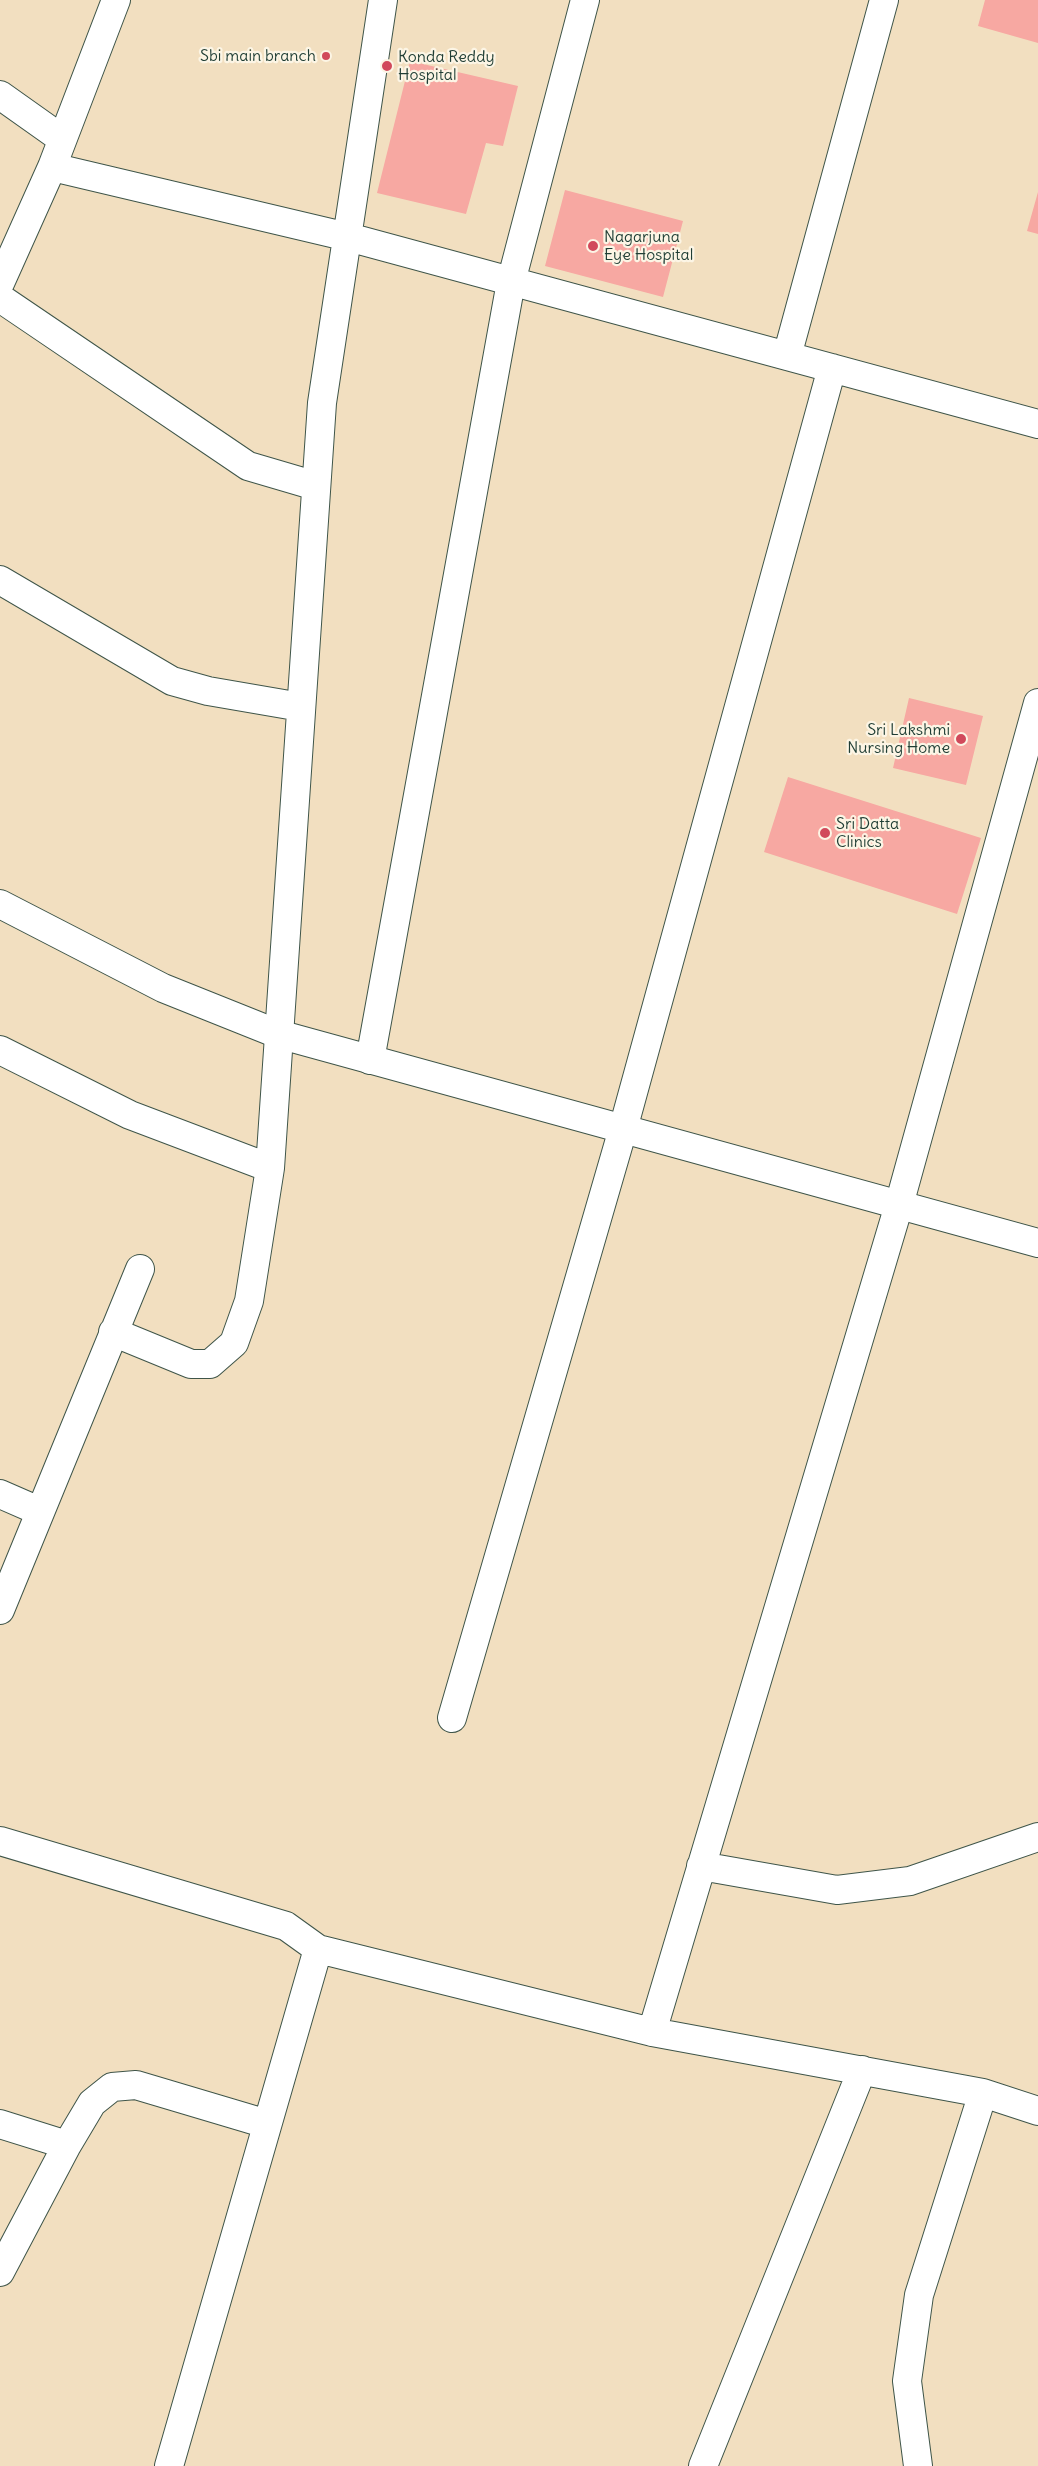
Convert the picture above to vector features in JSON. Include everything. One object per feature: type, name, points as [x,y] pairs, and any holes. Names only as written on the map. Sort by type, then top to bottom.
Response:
[{"type":"street","points":[[0,283],[52,167],[116,0]]},
{"type":"street","points":[[113,1332],[191,1364],[210,1364],[234,1342],[249,1300],[270,1168],[322,404],[383,0]]},
{"type":"street","points":[[370,1060],[511,282],[585,0]]},
{"type":"street","points":[[787,356],[884,0]]},
{"type":"street","points":[[0,95],[62,139]]},
{"type":"street","points":[[52,167],[348,237],[1038,424]]},
{"type":"street","points":[[0,298],[248,466],[316,486]]},
{"type":"street","points":[[452,1718],[624,1130],[832,368]]},
{"type":"street","points":[[0,580],[172,681],[208,691],[301,707]]},
{"type":"street","points":[[652,2032],[898,1205],[1038,704]]},
{"type":"street","points":[[0,904],[164,988],[278,1034],[1038,1243]]},
{"type":"street","points":[[0,1050],[130,1115],[270,1168]]},
{"type":"street","points":[[0,1610],[140,1268]]},
{"type":"street","points":[[0,1494],[39,1511]]},
{"type":"street","points":[[701,1866],[837,1890],[910,1881],[1038,1837]]},
{"type":"street","points":[[0,1841],[286,1926],[318,1949],[652,2032],[983,2093],[1038,2111]]},
{"type":"street","points":[[169,2466],[318,1949]]},
{"type":"street","points":[[703,2466],[862,2070]]},
{"type":"street","points":[[0,2272],[67,2145],[92,2103],[112,2087],[136,2085],[268,2124]]},
{"type":"street","points":[[918,2466],[907,2381],[919,2295],[983,2093]]},
{"type":"street","points":[[0,2124],[67,2145]]},
{"type":"building","points":[[985,0],[1038,0],[1038,43],[978,26]]},
{"type":"building","points":[[410,61],[518,86],[503,146],[486,143],[466,214],[377,193]]},
{"type":"building","points":[[565,190],[683,221],[663,297],[545,266]]},
{"type":"building","points":[[1038,192],[1038,234],[1027,231]]},
{"type":"building","points":[[909,698],[983,716],[966,785],[893,768]]},
{"type":"building","points":[[788,777],[981,838],[957,914],[764,852]]},
{"type":"place","name":"Sbi main branch","points":[[326,56]]},
{"type":"place","name":"Konda Reddy Hospital","points":[[387,66]]},
{"type":"place","name":"Nagarjuna Eye Hospital","points":[[593,246]]},
{"type":"place","name":"Sri Lakshmi Nursing Home","points":[[961,739]]},
{"type":"place","name":"Sri Datta Clinics","points":[[825,833]]}]
